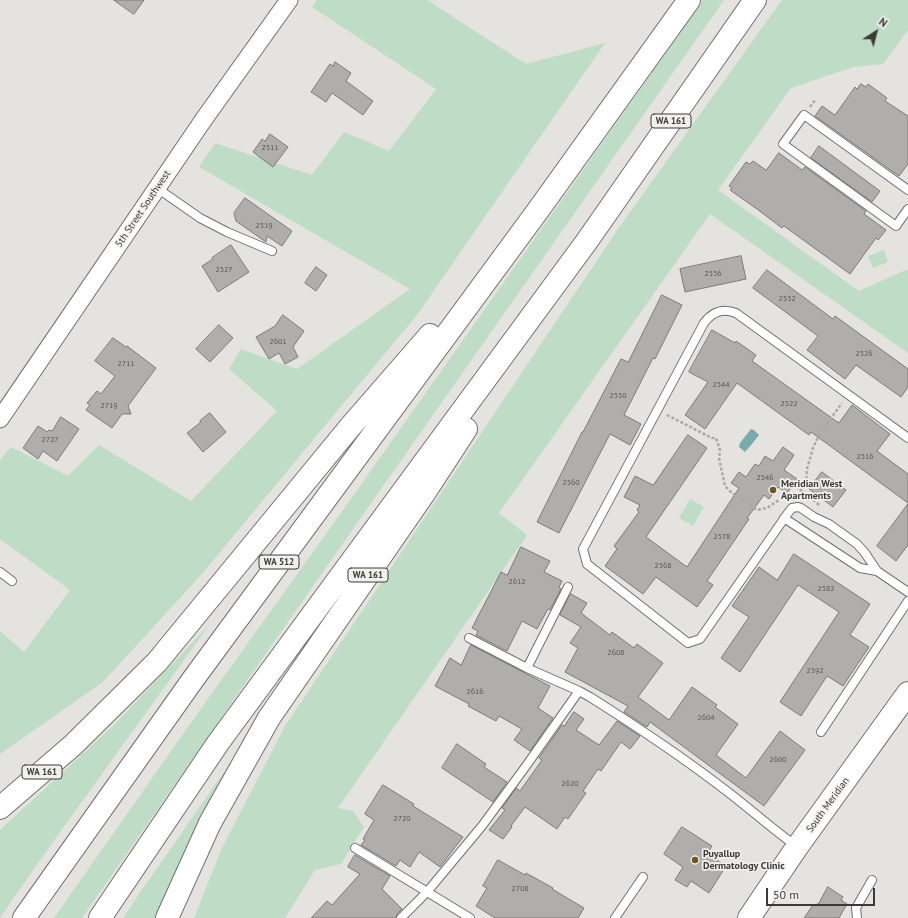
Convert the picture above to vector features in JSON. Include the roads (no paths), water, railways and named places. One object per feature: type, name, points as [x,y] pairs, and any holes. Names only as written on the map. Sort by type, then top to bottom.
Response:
[{"type":"main road","name":"WA 161","points":[[0,808],[73,745],[157,662],[350,427],[539,208],[689,0]]},
{"type":"main road","name":"WA 161","points":[[167,918],[210,823],[269,718],[425,492],[587,241],[754,0]]},
{"type":"main road","name":"WA 512","points":[[24,918],[194,678],[539,208]]},
{"type":"main road","points":[[100,918],[218,743],[587,241]]},
{"type":"main road","name":"South Meridian","points":[[749,918],[908,693]]},
{"type":"street","name":"5th Street Southwest","points":[[0,419],[208,113],[289,0]]},
{"type":"lane","points":[[908,190],[804,115],[783,144],[896,226],[908,209]]},
{"type":"lane","points":[[157,188],[200,218],[227,232],[272,251]]},
{"type":"lane","points":[[908,438],[736,313],[720,311],[709,316],[704,322],[583,549],[587,564],[688,643],[700,640],[792,508],[801,508],[814,517],[829,524],[857,544],[877,571],[908,592]]},
{"type":"lane","points":[[784,518],[860,568],[877,571]]},
{"type":"lane","points":[[0,572],[12,581]]},
{"type":"lane","points":[[527,668],[568,587]]},
{"type":"lane","points":[[821,732],[908,601]]},
{"type":"lane","points":[[469,638],[527,668],[590,697],[660,742],[724,789],[775,831],[798,847]]},
{"type":"lane","points":[[401,918],[427,892],[482,826],[579,691]]},
{"type":"lane","points":[[355,848],[470,918]]},
{"type":"lane","points":[[615,918],[643,877]]},
{"type":"lane","points":[[857,918],[856,908],[872,880]]},
{"type":"water","points":[[751,429],[759,435],[745,452],[739,447],[740,443]]},
{"type":"place","name":"Meridian West Apartments","points":[[773,490]]},
{"type":"place","name":"Puyallup Dermatology Clinic","points":[[695,860]]}]
